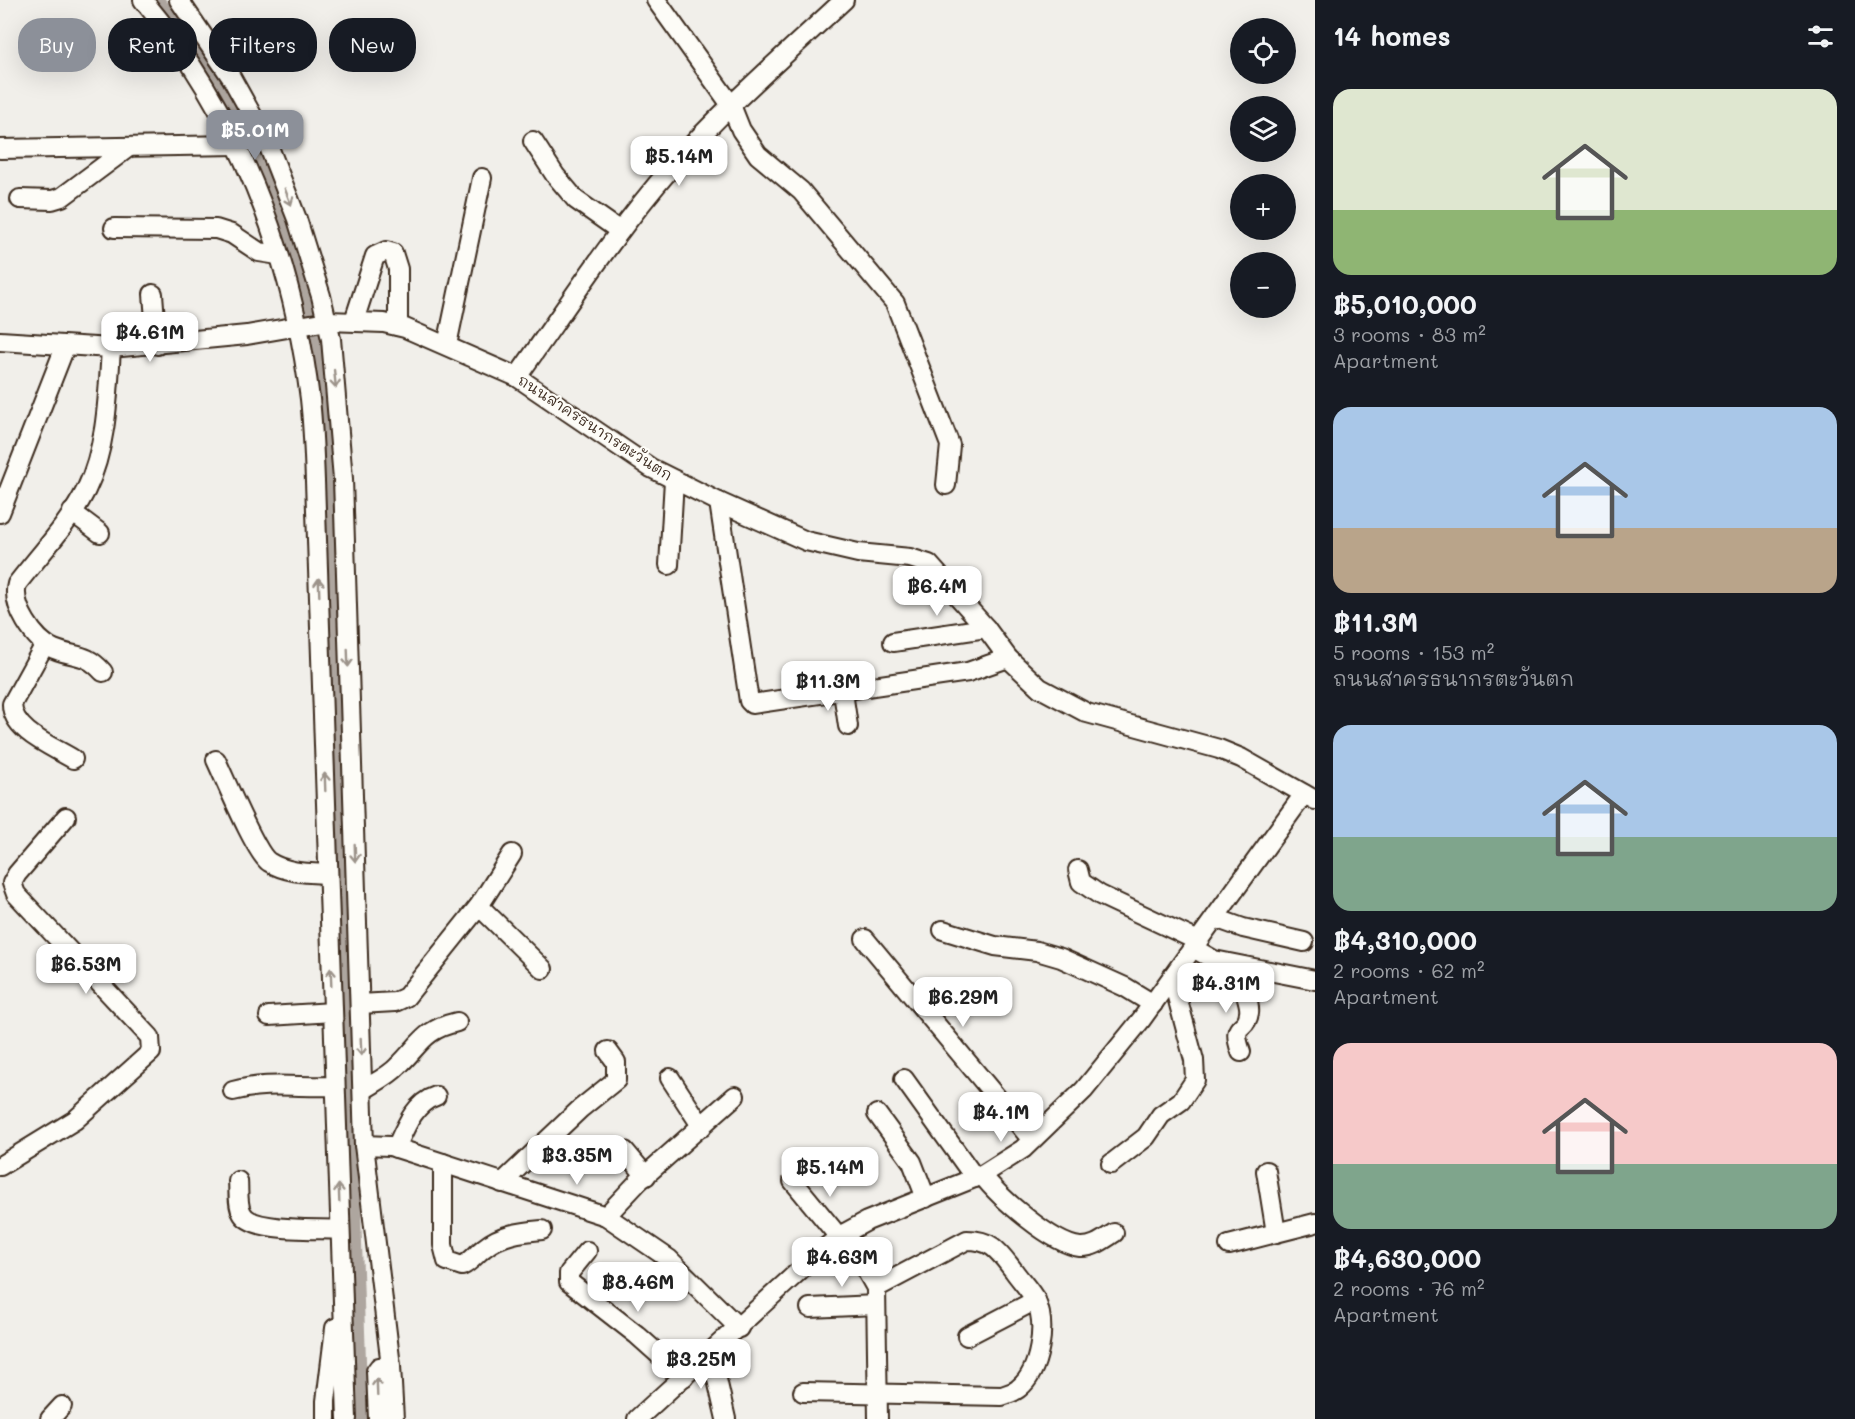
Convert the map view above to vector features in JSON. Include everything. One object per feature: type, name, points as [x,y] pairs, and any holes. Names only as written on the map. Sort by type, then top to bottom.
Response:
[{"type":"street","points":[[142,0],[182,49],[211,95],[237,145],[271,228],[299,326],[310,399],[315,481],[347,1419]]},
{"type":"street","points":[[179,0],[231,77],[267,142],[297,219],[325,321],[337,396],[343,479],[364,1145],[391,1366],[394,1419]]},
{"type":"street","points":[[656,0],[731,105],[741,130],[758,155],[801,191],[895,303],[950,445],[946,485]]},
{"type":"street","points":[[517,377],[620,231],[671,168],[731,105],[844,0]]},
{"type":"street","points":[[533,141],[555,175],[576,200],[620,231]]},
{"type":"street","points":[[0,149],[237,145]]},
{"type":"street","points":[[20,199],[52,200],[62,197],[129,147]]},
{"type":"street","points":[[447,345],[482,178]]},
{"type":"street","points":[[114,228],[216,229],[232,234],[259,252],[278,255]]},
{"type":"street","points":[[354,321],[375,256],[386,251],[393,253],[398,269],[398,326]]},
{"type":"street","points":[[153,294],[157,345]]},
{"type":"street","name":"ถนนสาครธนากรตะวันตก","points":[[0,341],[65,348],[111,348],[247,335],[325,321],[354,321],[398,326],[447,345],[517,377],[651,468],[719,502],[807,541],[858,553],[910,558],[929,564],[986,628],[1008,658],[1040,688],[1087,713],[1219,749],[1241,758],[1310,797]]},
{"type":"street","points":[[0,513],[65,348]]},
{"type":"street","points":[[103,672],[92,660],[45,644],[21,614],[15,592],[17,584],[72,512],[94,471],[107,396],[111,348]]},
{"type":"street","points":[[669,565],[674,480]]},
{"type":"street","points":[[719,502],[749,700],[757,705],[968,672],[1008,658]]},
{"type":"street","points":[[72,512],[100,533]]},
{"type":"street","points":[[893,642],[986,628]]},
{"type":"street","points":[[45,644],[12,704],[12,713],[29,732],[73,759]]},
{"type":"street","points":[[843,692],[848,726]]},
{"type":"street","points":[[216,760],[247,823],[255,846],[268,862],[292,871],[328,874]]},
{"type":"street","points":[[638,1419],[842,1235],[867,1221],[979,1177],[1003,1163],[1032,1140],[1084,1090],[1153,1004],[1215,918],[1310,797]]},
{"type":"street","points":[[0,1166],[75,1120],[151,1052],[150,1037],[16,894],[12,883],[17,874],[66,817]]},
{"type":"street","points":[[360,1005],[395,1002],[406,998],[479,906],[512,854]]},
{"type":"street","points":[[1078,870],[1081,882],[1086,887],[1196,945],[1214,960],[1315,981]]},
{"type":"street","points":[[479,906],[543,969]]},
{"type":"street","points":[[1215,918],[1243,928],[1304,942]]},
{"type":"street","points":[[943,930],[994,946],[1037,951],[1061,958],[1125,987],[1153,1004]]},
{"type":"street","points":[[865,939],[1032,1140]]},
{"type":"street","points":[[1235,965],[1249,1009],[1247,1019],[1237,1030],[1236,1036],[1241,1052]]},
{"type":"street","points":[[1111,1164],[1146,1137],[1161,1115],[1181,1101],[1195,1080],[1192,1051],[1172,978]]},
{"type":"street","points":[[269,1016],[333,1012]]},
{"type":"street","points":[[363,1090],[397,1068],[438,1026],[457,1022]]},
{"type":"street","points":[[502,1183],[571,1116],[616,1080],[616,1062],[608,1051]]},
{"type":"street","points":[[669,1078],[702,1127]]},
{"type":"street","points":[[904,1078],[979,1177],[1007,1201],[1065,1242],[1096,1245],[1114,1233]]},
{"type":"street","points":[[233,1091],[255,1085],[275,1084],[311,1088],[335,1086]]},
{"type":"street","points":[[396,1148],[410,1119],[425,1099],[436,1096]]},
{"type":"street","points":[[606,1216],[646,1176],[735,1096]]},
{"type":"street","points":[[877,1114],[912,1162],[926,1198]]},
{"type":"street","points":[[364,1145],[396,1148],[606,1216],[669,1259],[739,1328]]},
{"type":"street","points":[[625,1151],[646,1176]]},
{"type":"street","points":[[442,1163],[443,1245],[447,1261],[462,1266],[486,1245],[500,1238],[542,1230]]},
{"type":"street","points":[[1266,1171],[1276,1233]]},
{"type":"street","points":[[238,1180],[240,1211],[247,1220],[259,1226],[340,1230]]},
{"type":"street","points":[[793,1181],[842,1235],[876,1296],[878,1419]]},
{"type":"street","points":[[1229,1245],[1315,1223]]},
{"type":"street","points":[[803,1392],[1002,1396],[1019,1388],[1029,1374],[1042,1342],[1042,1320],[1036,1300],[996,1248],[983,1240],[967,1240],[876,1296],[810,1308]]},
{"type":"street","points":[[587,1251],[568,1273],[569,1281],[650,1346],[684,1377]]},
{"type":"street","points":[[326,1419],[326,1401],[342,1274]]},
{"type":"street","points":[[967,1335],[1036,1300]]},
{"type":"street","points":[[387,1334],[401,1370],[405,1419]]},
{"type":"street","points":[[711,1353],[726,1419]]},
{"type":"street","points":[[378,1419],[376,1371],[379,1367],[391,1366]]},
{"type":"waterway","points":[[157,0],[190,44],[219,89],[245,136],[266,183],[285,232],[300,283],[313,335],[322,389],[329,480],[361,1419]]}]
